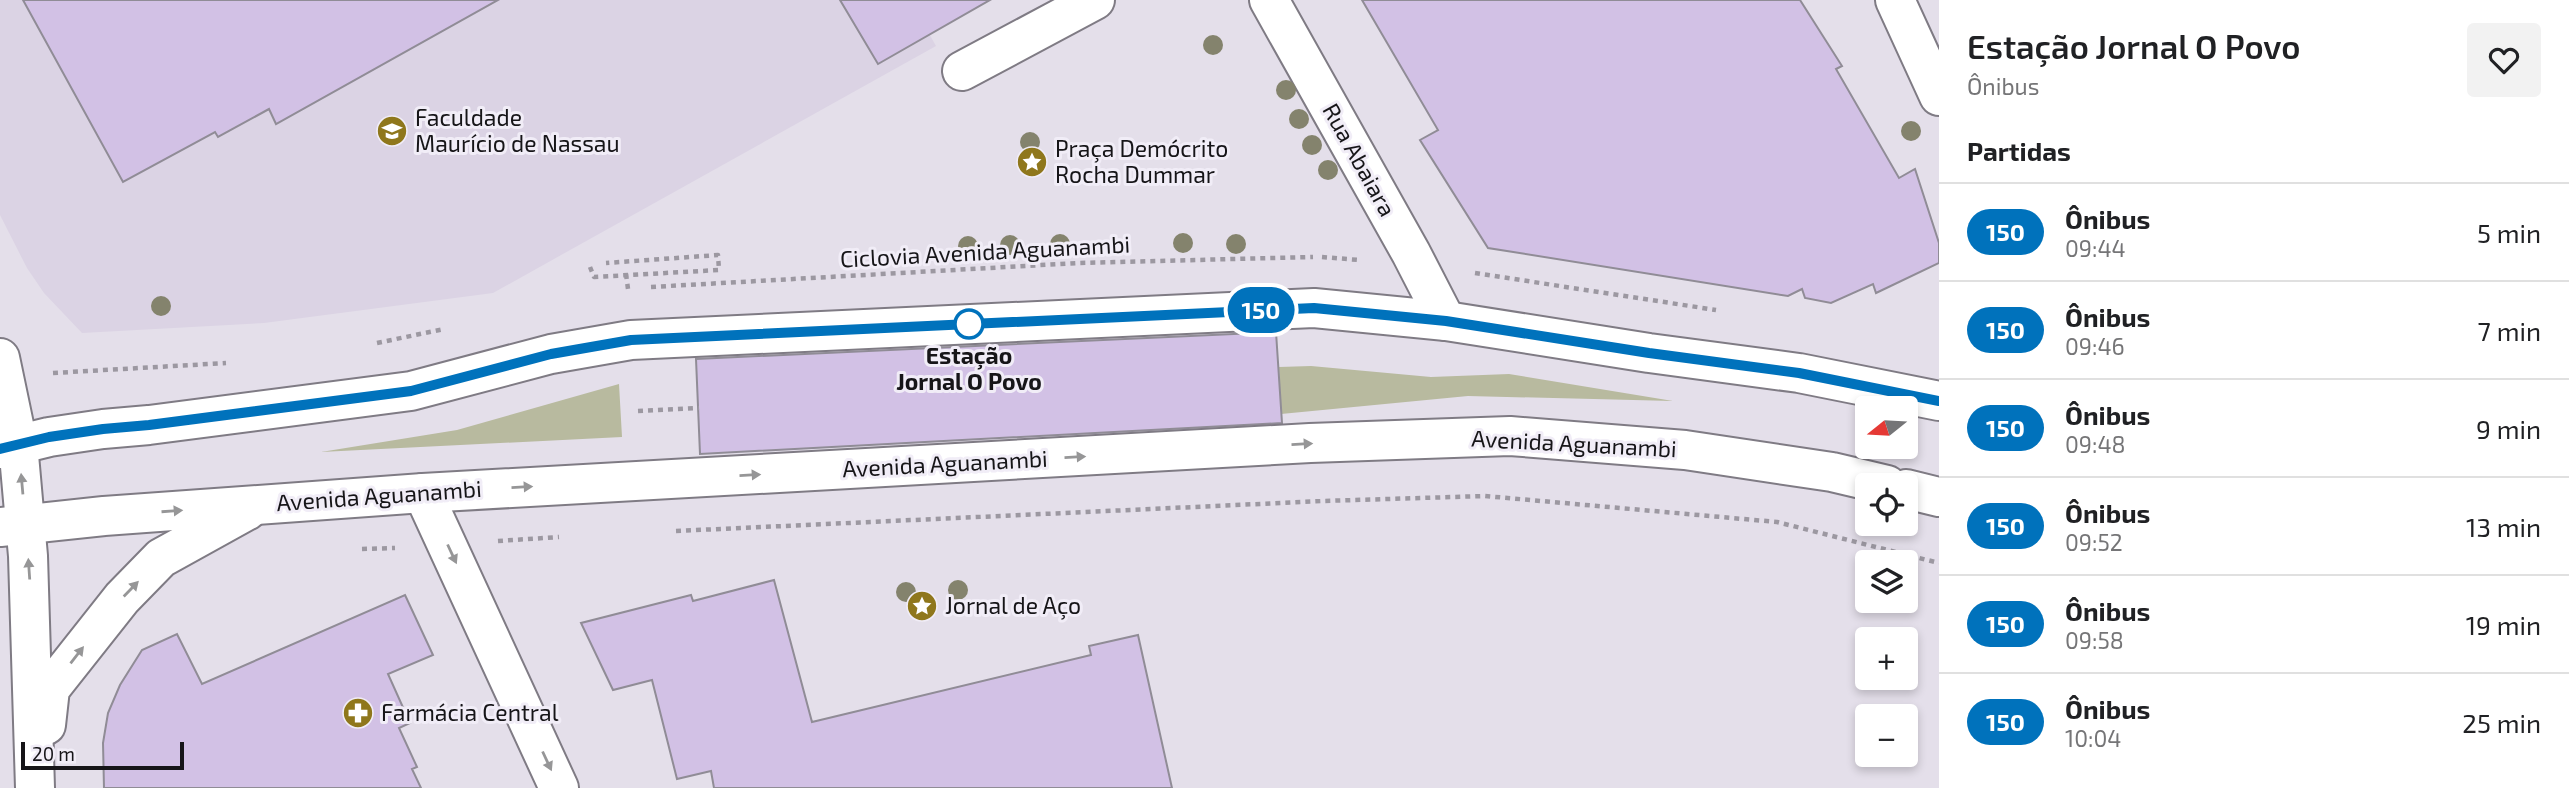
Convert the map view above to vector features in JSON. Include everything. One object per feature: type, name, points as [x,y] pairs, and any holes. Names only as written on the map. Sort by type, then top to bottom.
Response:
[{"type":"main road","points":[[962,71],[1095,0]]},
{"type":"main road","name":"Rua Abaiara","points":[[1269,0],[1411,253],[1446,321]]},
{"type":"main road","points":[[1895,0],[1939,96]]},
{"type":"main road","points":[[9,446],[103,429],[411,391],[551,354],[631,340],[1314,308],[1446,321],[1799,373],[1939,401]]},
{"type":"main road","points":[[0,358],[9,446],[13,526],[30,582],[37,788]]},
{"type":"main road","name":"Avenida Aguanambi","points":[[13,526],[259,504],[423,493],[1310,443],[1510,436],[1685,450],[1855,477]]},
{"type":"main road","points":[[1918,492],[1939,497]]},
{"type":"main road","points":[[423,493],[559,788]]},
{"type":"main road","points":[[37,788],[50,689],[103,620],[160,558],[259,504]]},
{"type":"path","points":[[590,267],[594,277],[719,270],[718,255],[606,263]]},
{"type":"path","name":"Ciclovia Avenida Aguanambi","points":[[615,292],[628,289],[1078,263],[1298,256],[1345,258]]},
{"type":"path","points":[[626,274],[628,289]]},
{"type":"path","points":[[377,344],[456,326]]},
{"type":"path","points":[[103,368],[234,362]]},
{"type":"path","points":[[638,411],[699,408]]},
{"type":"path","points":[[672,531],[1485,496],[1777,522],[1939,563]]},
{"type":"path","points":[[496,541],[564,537]]},
{"type":"shaded area","name":"Faculdade Maurício de Nassau","points":[[0,0],[910,0],[936,46],[493,293],[264,323],[82,333],[44,293],[27,268],[0,215]]},
{"type":"green space","points":[[1311,366],[1431,377],[1509,374],[1673,401],[1468,396],[1281,414],[1279,367]]},
{"type":"green space","points":[[619,384],[622,437],[321,452],[457,430]]},
{"type":"building","points":[[23,0],[498,0],[276,124],[269,109],[218,137],[215,132],[123,182]]},
{"type":"building","points":[[840,0],[990,0],[878,64]]},
{"type":"building","points":[[1362,0],[1800,0],[1842,66],[1836,69],[1899,178],[1915,169],[1939,243],[1939,263],[1876,293],[1873,284],[1831,303],[1805,298],[1802,289],[1788,296],[1488,248],[1420,140],[1438,130]]},
{"type":"building","points":[[1276,332],[1282,423],[700,454],[696,359]]},
{"type":"building","points":[[774,580],[812,722],[1091,655],[1089,646],[1138,635],[1172,788],[714,788],[711,771],[677,779],[652,680],[613,690],[581,623],[691,595],[693,601]]},
{"type":"building","points":[[405,595],[433,655],[388,674],[410,723],[399,728],[417,767],[412,769],[421,788],[104,788],[103,743],[108,713],[120,685],[142,650],[177,634],[202,684]]},
{"type":"bus line","name":"150","points":[[0,449],[49,437],[103,429],[411,391],[551,354],[631,340],[1314,308],[1446,321],[1799,373],[1939,401]]},
{"type":"place","name":"Faculdade Maurício de Nassau","points":[[392,131]]},
{"type":"place","name":"Praça Demócrito Rocha Dummar","points":[[1032,162]]},
{"type":"place","name":"Estação Jornal O Povo","points":[[969,324]]},
{"type":"place","name":"Jornal de Aço","points":[[922,606]]},
{"type":"place","name":"Farmácia Central","points":[[358,713]]}]
